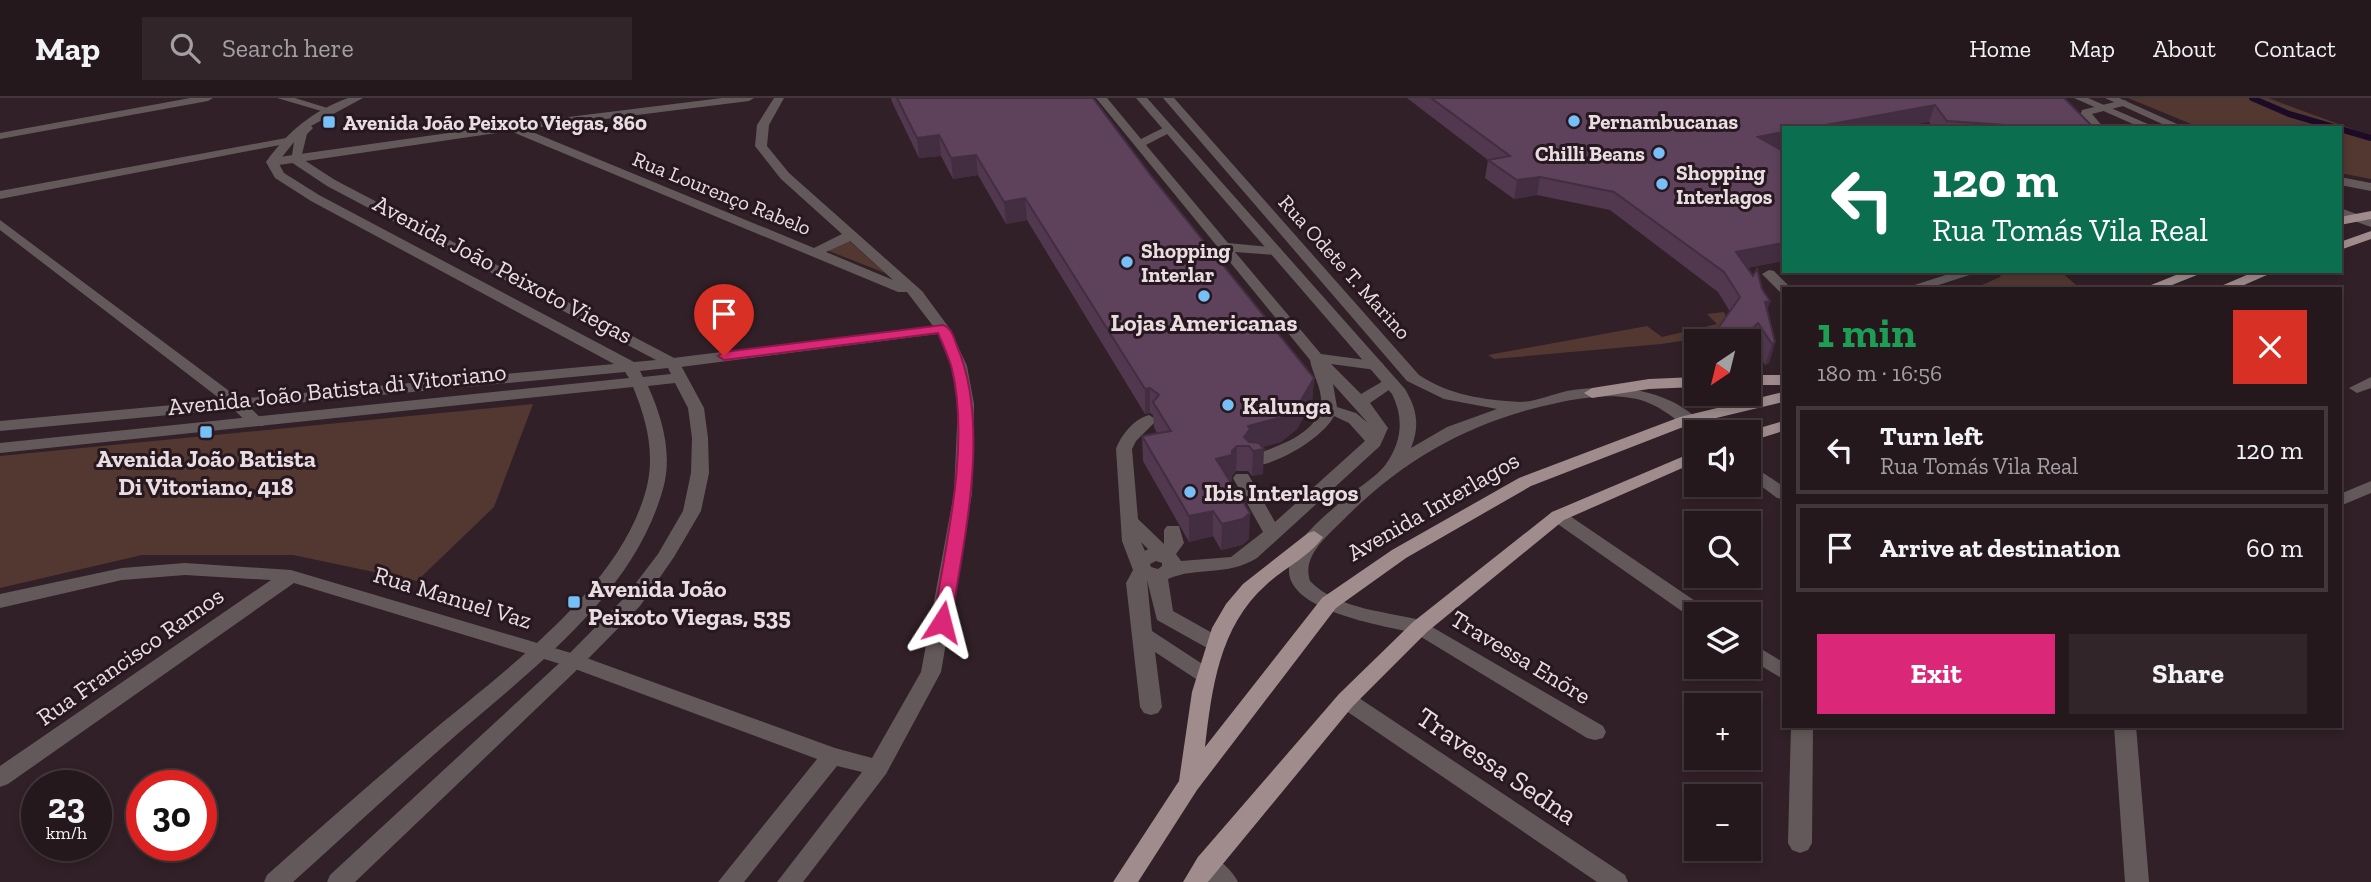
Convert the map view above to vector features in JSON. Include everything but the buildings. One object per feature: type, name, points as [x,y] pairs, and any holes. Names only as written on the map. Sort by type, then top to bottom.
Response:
[{"type":"main road","points":[[2342,221],[2371,215]]},
{"type":"main road","points":[[2342,245],[2371,235]]},
{"type":"main road","points":[[2154,287],[2194,273]]},
{"type":"main road","points":[[2226,287],[2264,273]]},
{"type":"main road","points":[[1761,380],[1782,380]]},
{"type":"main road","points":[[1592,393],[1649,384],[1684,383]]},
{"type":"main road","name":"Avenida Interlagos","points":[[1125,882],[1189,784],[1329,603],[1399,554],[1525,481],[1686,419],[1782,397]]},
{"type":"main road","points":[[1761,433],[1782,426]]},
{"type":"main road","points":[[1200,873],[1346,700],[1420,627],[1558,516],[1684,461]]},
{"type":"main road","points":[[1189,784],[1206,676],[1216,644],[1234,608],[1247,592],[1314,537]]},
{"type":"street","points":[[0,136],[208,98]]},
{"type":"street","points":[[282,98],[328,110]]},
{"type":"street","points":[[272,162],[286,141],[328,110],[358,98]]},
{"type":"street","points":[[272,162],[512,127],[749,98]]},
{"type":"street","points":[[779,98],[763,125],[761,146],[785,176],[917,294],[943,329],[959,366],[966,404],[963,493],[931,672],[878,768],[789,882]]},
{"type":"street","points":[[1101,98],[1316,358],[1360,402],[1380,428],[1374,442],[1250,554],[1235,563],[1156,566],[1131,541],[1132,523],[1124,449],[1128,439],[1149,419]]},
{"type":"street","name":"Rua Odete T. Marino","points":[[1141,98],[1376,365],[1406,404],[1411,429],[1393,467]]},
{"type":"street","name":"Rua Odete T. Marino","points":[[1168,98],[1251,197],[1326,275],[1413,379],[1424,387],[1460,401],[1524,406]]},
{"type":"street","points":[[2079,98],[2147,126]]},
{"type":"street","points":[[2110,98],[2176,126]]},
{"type":"street","points":[[2097,126],[2085,114],[2123,103]]},
{"type":"street","points":[[295,159],[302,133],[328,110]]},
{"type":"street","name":"Rua Lourenço Rabelo","points":[[512,127],[917,294]]},
{"type":"street","points":[[1140,144],[1167,130]]},
{"type":"street","points":[[0,195],[286,141]]},
{"type":"street","name":"Avenida João Peixoto Viegas","points":[[295,159],[331,183],[676,370]]},
{"type":"street","name":"Avenida João Peixoto Viegas","points":[[272,162],[279,175],[315,198],[634,374],[651,412],[659,445],[652,495],[640,526],[612,571],[537,650],[276,882]]},
{"type":"street","points":[[2342,181],[2371,187]]},
{"type":"street","points":[[2342,213],[2371,223]]},
{"type":"street","points":[[0,223],[238,405],[257,423]]},
{"type":"street","points":[[816,252],[851,235]]},
{"type":"street","points":[[1225,247],[1275,251]]},
{"type":"street","points":[[1782,271],[1769,274],[1784,287]]},
{"type":"street","points":[[1917,287],[1968,273]]},
{"type":"street","points":[[1949,279],[1973,281],[1986,273]]},
{"type":"street","name":"Avenida João Batista di Vitoriano","points":[[0,426],[676,370],[943,329]]},
{"type":"street","points":[[1316,358],[1376,365]]},
{"type":"street","points":[[1254,461],[1302,440],[1315,431],[1327,415],[1329,400],[1316,358]]},
{"type":"street","points":[[339,882],[574,661],[633,601],[665,557],[692,511],[700,472],[700,438],[696,408],[676,370]]},
{"type":"street","name":"Avenida João Batista di Vitoriano","points":[[0,448],[257,423],[634,374]]},
{"type":"street","points":[[1360,402],[1375,390],[1391,383]]},
{"type":"street","name":"Avenida Interlagos","points":[[1420,627],[1329,603],[1304,588],[1298,576],[1299,564],[1314,537],[1393,467],[1453,430],[1524,406],[1592,393],[1637,394],[1686,419]]},
{"type":"street","points":[[1328,410],[1362,423],[1374,442]]},
{"type":"street","points":[[1242,478],[1273,534]]},
{"type":"street","points":[[1761,478],[1782,493]]},
{"type":"street","points":[[2342,500],[2371,486]]},
{"type":"street","points":[[1558,516],[1684,603]]},
{"type":"street","points":[[1132,523],[1156,566],[1164,615],[1216,644]]},
{"type":"street","points":[[1151,707],[1136,583],[1156,566],[1175,543],[1173,530]]},
{"type":"street","name":"Rua Manuel Vaz","points":[[0,601],[122,574],[219,569],[290,576],[574,661],[832,756],[878,768]]},
{"type":"street","name":"Rua Francisco Ramos","points":[[0,778],[290,576]]},
{"type":"street","name":"Travessa Enõre","points":[[1420,627],[1595,733]]},
{"type":"street","points":[[1143,634],[1206,676]]},
{"type":"street","points":[[1761,657],[1782,671]]},
{"type":"street","name":"Travessa Sedna","points":[[1346,700],[1616,882]]},
{"type":"street","points":[[1800,843],[1801,728]]},
{"type":"street","points":[[2125,728],[2137,882]]},
{"type":"street","points":[[730,882],[832,756]]},
{"type":"street","points":[[1200,873],[1226,882]]},
{"type":"shaded area","points":[[2128,98],[2268,98],[2371,136],[2371,179],[2342,173],[2342,126],[2196,126]]},
{"type":"shaded area","points":[[847,239],[885,273],[824,249]]},
{"type":"shaded area","points":[[2001,273],[2062,273],[2077,286],[1978,287],[2000,277]]},
{"type":"shaded area","points":[[1724,312],[1728,321],[1724,329],[1696,329],[1717,324],[1707,314]]},
{"type":"shaded area","points":[[1647,326],[1662,337],[1684,332],[1684,341],[1661,344],[1494,359],[1488,355]]},
{"type":"shaded area","points":[[533,404],[494,507],[417,581],[293,555],[142,555],[0,588],[0,456]]},
{"type":"waterway","points":[[2252,98],[2289,114],[2330,126]]},
{"type":"waterway","points":[[2342,130],[2371,138]]},
{"type":"place","name":"Pernambucanas","points":[[1574,121]]},
{"type":"place","name":"Avenida João Peixoto Viegas, 860","points":[[329,122]]},
{"type":"place","name":"Chilli Beans","points":[[1659,153]]},
{"type":"place","name":"Shopping Interlagos","points":[[1662,184]]},
{"type":"place","name":"Shopping Interlar","points":[[1127,262]]},
{"type":"place","name":"Lojas Americanas","points":[[1204,296]]},
{"type":"place","name":"Kalunga","points":[[1228,405]]},
{"type":"place","name":"Avenida João Batista Di Vitoriano, 418","points":[[206,432]]},
{"type":"place","name":"Ibis Interlagos","points":[[1190,492]]},
{"type":"place","name":"Avenida João Peixoto Viegas, 535","points":[[574,602]]},
{"type":"route","points":[[724,356],[943,329],[959,366],[966,404],[963,493],[942,622]]}]
